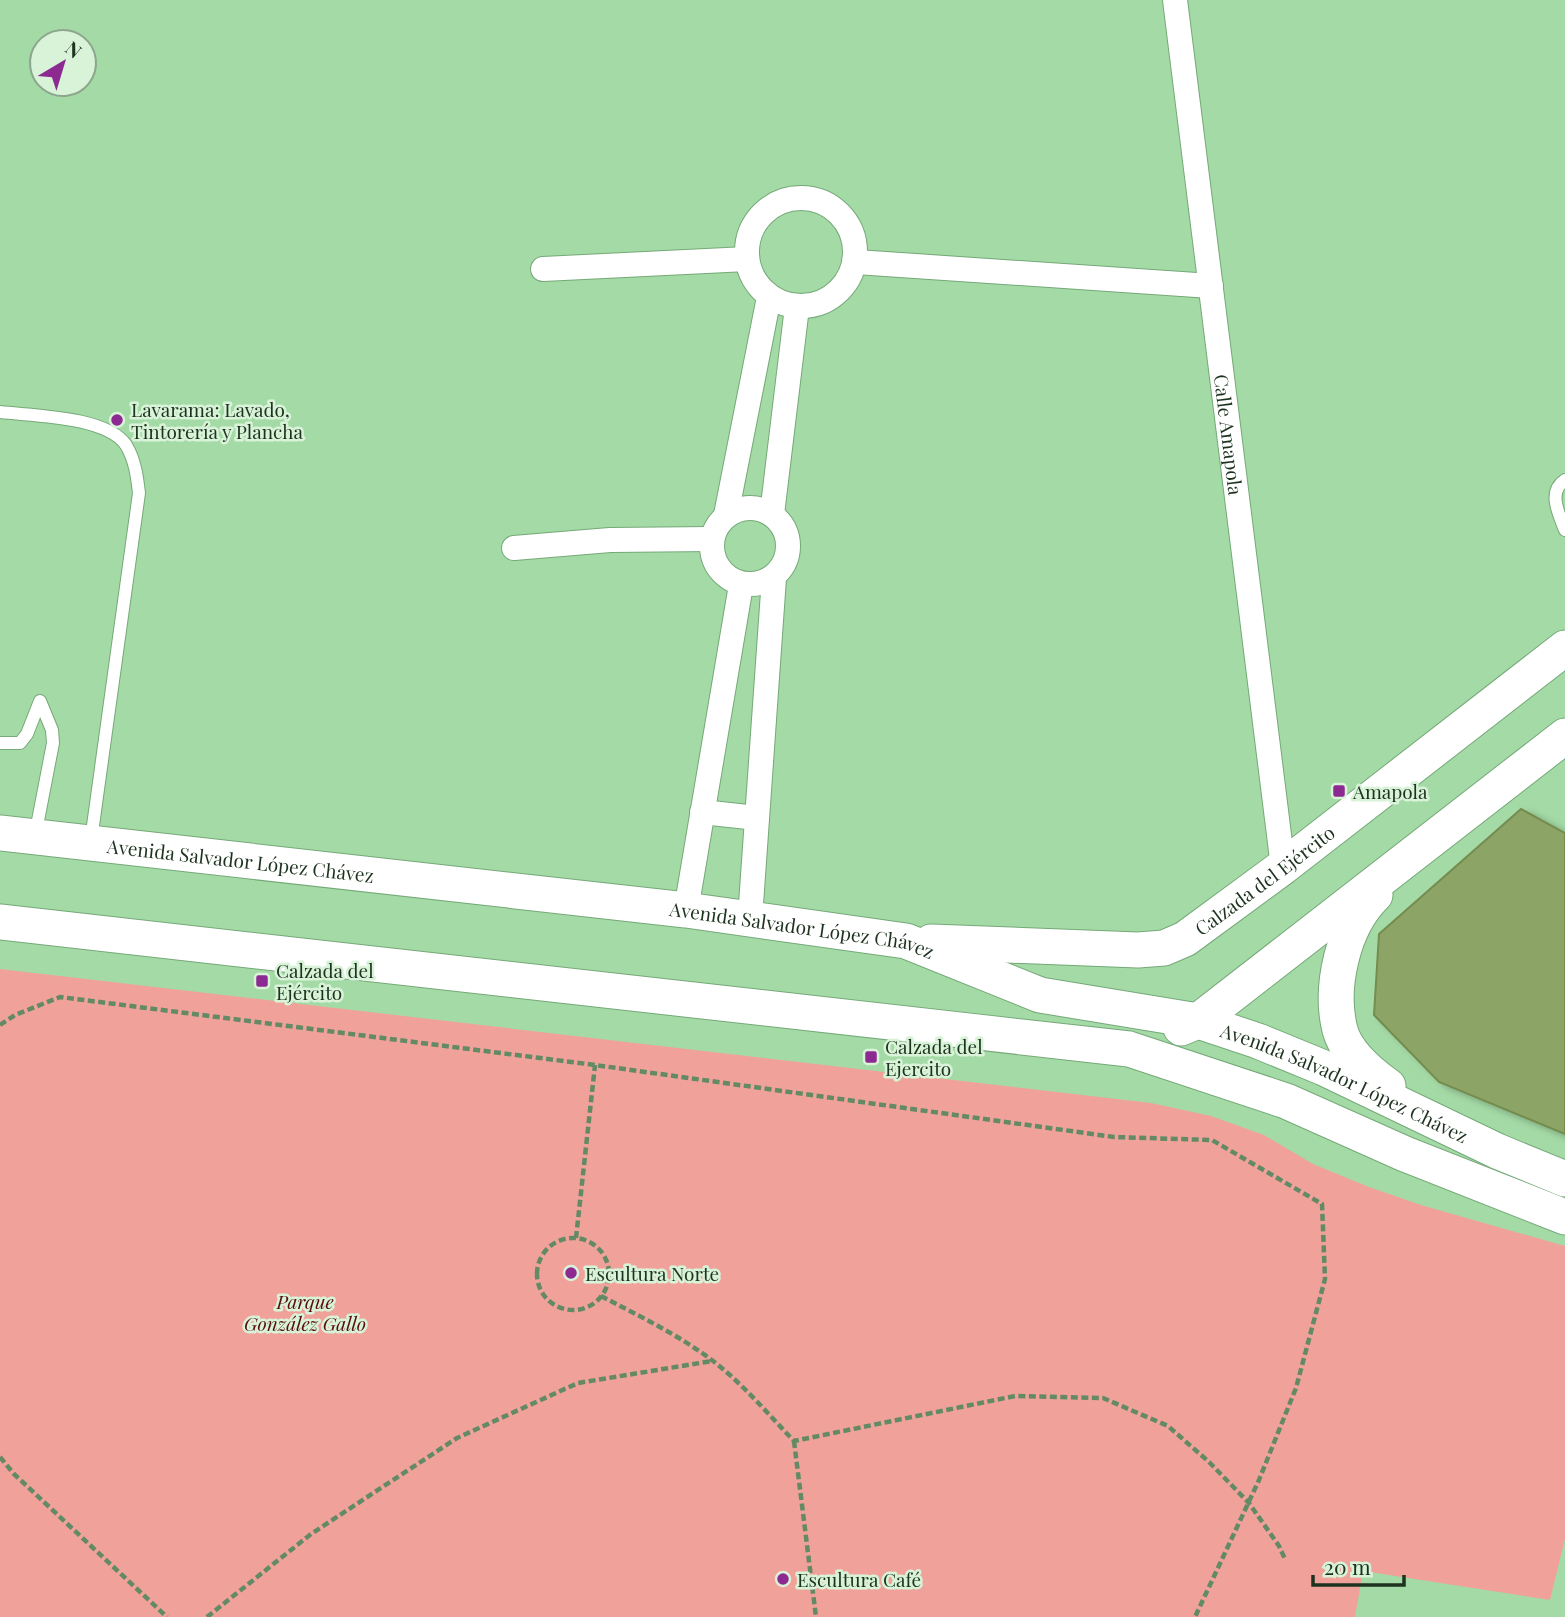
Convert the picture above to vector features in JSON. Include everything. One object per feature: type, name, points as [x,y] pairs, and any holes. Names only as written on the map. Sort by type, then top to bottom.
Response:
[{"type":"main road","name":"Calzada del Ejército","points":[[906,941],[1138,950],[1164,948],[1185,939],[1283,867],[1565,648]]},
{"type":"main road","points":[[1129,1049],[1198,1021],[1565,736]]},
{"type":"main road","points":[[1440,1123],[1376,1077],[1354,1055],[1340,1031],[1337,1001],[1341,958],[1347,939],[1367,902],[1441,831]]},
{"type":"main road","name":"Avenida Salvador López Chávez","points":[[0,833],[686,910],[906,941],[1040,995],[1198,1021],[1258,1041],[1324,1068],[1497,1151],[1565,1179]]},
{"type":"main road","name":"Avenida Salvador López Chávez","points":[[0,922],[1129,1049],[1286,1101],[1405,1154],[1565,1217]]},
{"type":"street","name":"Calle Amapola","points":[[1175,0],[1283,867]]},
{"type":"street","points":[[790,198],[816,199],[840,212],[854,235],[856,262],[845,286],[824,303],[797,307],[769,297],[754,280],[747,258],[750,232],[765,210],[790,198]]},
{"type":"street","points":[[543,269],[747,258]]},
{"type":"street","points":[[856,262],[1211,286]]},
{"type":"street","points":[[726,515],[740,508],[757,508],[772,514],[784,528],[789,546],[785,564],[774,578],[758,585],[741,585],[723,575],[712,558],[711,539],[726,515],[769,297]]},
{"type":"street","points":[[772,514],[797,307]]},
{"type":"street","points":[[514,548],[610,540],[711,539]]},
{"type":"street","points":[[750,918],[774,578]]},
{"type":"street","points":[[686,910],[741,585]]},
{"type":"street","points":[[702,812],[757,818]]},
{"type":"lane","points":[[0,412],[72,420],[99,426],[124,443],[135,466],[139,493],[90,844]]},
{"type":"lane","points":[[1565,480],[1559,484],[1555,501],[1565,530]]},
{"type":"lane","points":[[0,743],[14,744],[23,739],[40,701],[52,730],[53,743],[34,837]]},
{"type":"path","points":[[0,1025],[15,1015],[60,997],[595,1065],[1114,1137],[1212,1140],[1322,1204],[1325,1279],[1296,1388],[1249,1503],[1195,1617]]},
{"type":"path","points":[[576,1238],[595,1065]]},
{"type":"path","points":[[576,1238],[596,1246],[608,1264],[607,1286],[592,1304],[581,1309],[569,1309],[557,1306],[540,1288],[538,1264],[552,1244],[576,1238]]},
{"type":"path","points":[[601,1296],[656,1325],[713,1361],[794,1441],[816,1617]]},
{"type":"path","points":[[207,1617],[311,1534],[457,1438],[578,1383],[713,1361]]},
{"type":"path","points":[[794,1441],[1015,1396],[1103,1398],[1168,1426],[1209,1462],[1249,1503],[1285,1559]]},
{"type":"path","points":[[0,1457],[14,1474],[167,1617]]},
{"type":"green space","name":"Parque González Gallo","points":[[0,969],[1151,1103],[1211,1116],[1264,1135],[1313,1164],[1421,1205],[1565,1246],[1565,1539],[1550,1600],[1363,1571],[1355,1617],[0,1617]]},
{"type":"building","points":[[1521,809],[1565,833],[1565,1134],[1439,1082],[1374,1015],[1379,934]]},
{"type":"place","name":"Lavarama: Lavado, Tintorería y Plancha","points":[[117,420]]},
{"type":"place","name":"Amapola","points":[[1339,791]]},
{"type":"place","name":"Calzada del Ejército","points":[[262,981]]},
{"type":"place","name":"Calzada del Ejercito","points":[[871,1057]]},
{"type":"place","name":"Escultura Norte","points":[[571,1273]]},
{"type":"place","name":"Escultura Café","points":[[783,1579]]}]
